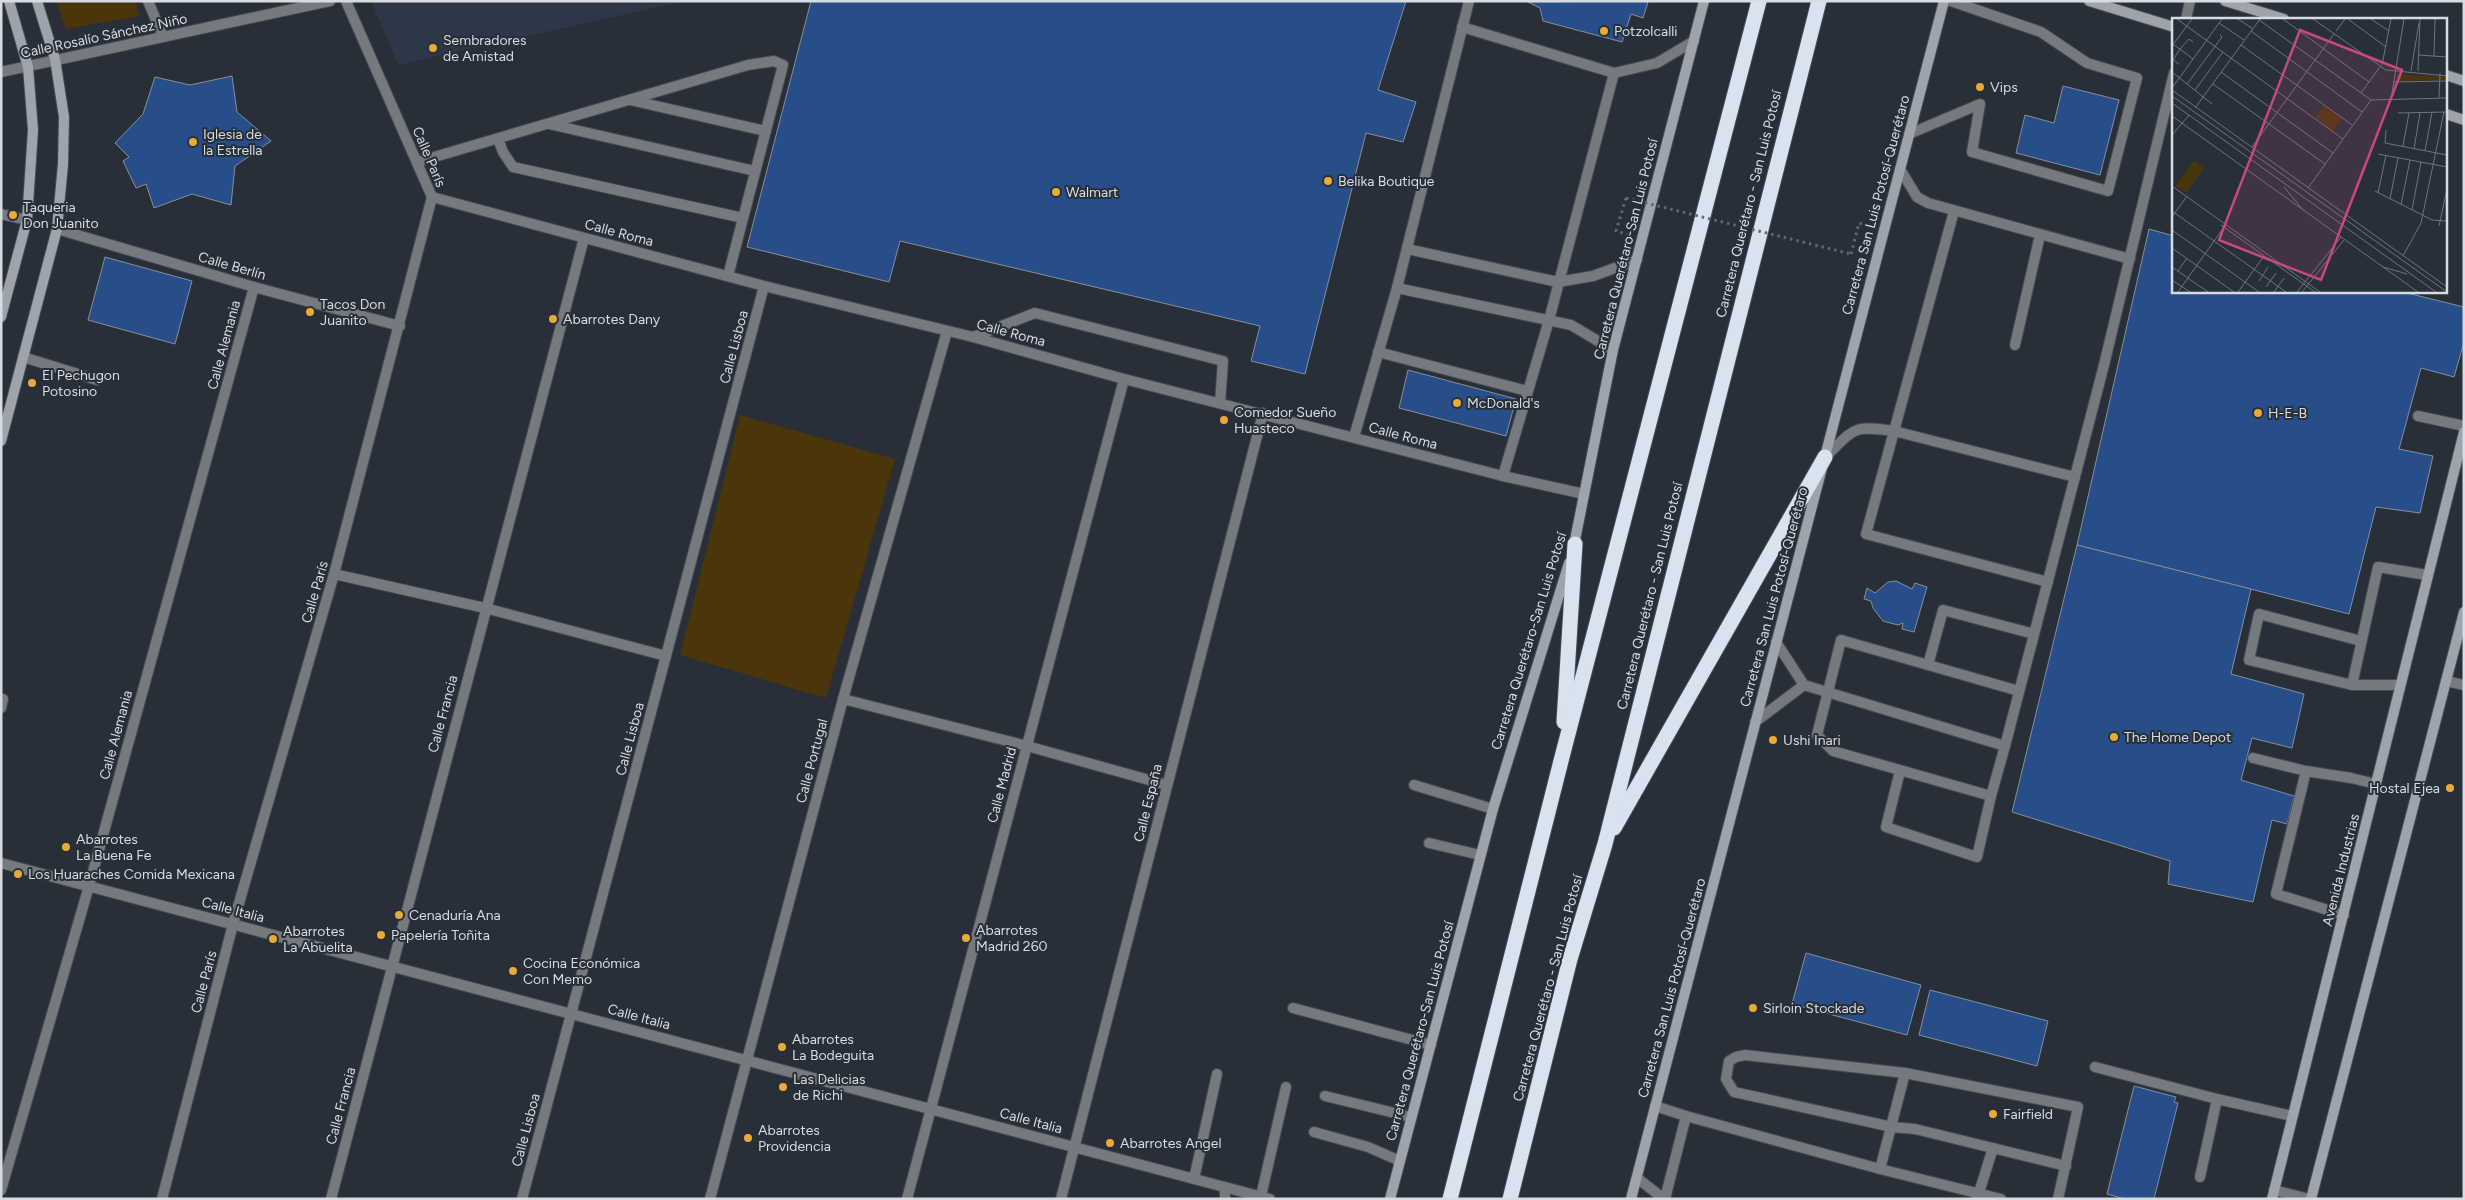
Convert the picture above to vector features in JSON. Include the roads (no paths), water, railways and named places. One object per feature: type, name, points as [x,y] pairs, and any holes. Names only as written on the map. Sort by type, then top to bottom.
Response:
[{"type":"highway","points":[[1450,1199],[1562,757],[1758,1]]},
{"type":"highway","name":"Carretera Querétaro - San Luis Potosí","points":[[1510,1199],[1570,959],[1604,844],[1819,1]]},
{"type":"highway","points":[[1604,844],[1824,457]]},
{"type":"highway","points":[[1562,757],[1575,544]]},
{"type":"main road","points":[[1,317],[27,220],[33,130],[28,67],[9,1]]},
{"type":"main road","points":[[1,441],[57,229],[63,164],[64,117],[55,59],[37,1]]},
{"type":"main road","name":"Carretera Querétaro-San Luis Potosí","points":[[1390,1199],[1480,855],[1575,544],[1613,350],[1704,1]]},
{"type":"main road","name":"Carretera San Luis Potosí-Querétaro","points":[[1631,1199],[1944,1]]},
{"type":"main road","points":[[2089,1],[2172,26]]},
{"type":"main road","points":[[2225,1],[2281,18]]},
{"type":"main road","points":[[2448,76],[2464,81]]},
{"type":"main road","points":[[2448,115],[2464,120]]},
{"type":"main road","name":"Avenida Industrias","points":[[2273,1194],[2464,432]]},
{"type":"main road","points":[[2310,1199],[2464,612]]},
{"type":"street","points":[[148,1],[163,37]]},
{"type":"street","name":"Calle Rosalío Sánchez Niño","points":[[1,72],[330,1]]},
{"type":"street","name":"Calle París","points":[[162,1199],[234,924],[334,574],[432,197],[346,1]]},
{"type":"street","points":[[1354,437],[1397,288],[1469,1]]},
{"type":"street","points":[[1909,134],[1980,104],[1972,152],[2108,191],[2137,78],[2087,63],[2041,32],[1951,1]]},
{"type":"street","points":[[2186,18],[2190,1]]},
{"type":"street","points":[[1462,27],[1614,73],[1658,63],[1694,41]]},
{"type":"street","points":[[417,162],[748,65],[774,61],[782,65],[728,276]]},
{"type":"street","points":[[1503,476],[1549,320],[1614,73]]},
{"type":"street","points":[[1900,772],[1886,827],[1977,857],[1991,796],[2048,582],[2130,259],[2172,81]]},
{"type":"street","points":[[629,100],[766,131]]},
{"type":"street","points":[[548,124],[755,171]]},
{"type":"street","points":[[498,138],[503,152],[513,167],[743,218]]},
{"type":"street","points":[[1900,169],[1917,197],[1928,203],[2130,259]]},
{"type":"street","name":"Calle Roma","points":[[432,197],[764,286],[973,337],[1124,379],[1503,476],[1584,494]]},
{"type":"street","points":[[1954,211],[1866,534],[2048,582]]},
{"type":"street","points":[[1,214],[27,220]]},
{"type":"street","name":"Calle Berlín","points":[[57,229],[254,287],[400,326]]},
{"type":"street","points":[[2015,345],[2040,235]]},
{"type":"street","name":"Calle Francia","points":[[331,1199],[485,608],[584,238]]},
{"type":"street","points":[[1407,249],[1558,282],[1593,276],[1636,260]]},
{"type":"street","name":"Calle Lisboa","points":[[522,1199],[764,286]]},
{"type":"street","name":"Calle Alemania","points":[[1,1190],[89,886],[254,287]]},
{"type":"street","points":[[1397,288],[1570,325],[1613,350]]},
{"type":"street","points":[[973,337],[1036,313],[1223,361],[1220,403]]},
{"type":"street","name":"Calle Portugal","points":[[710,1199],[843,699],[947,332]]},
{"type":"street","points":[[1378,352],[1527,391]]},
{"type":"street","points":[[23,357],[97,380]]},
{"type":"street","name":"Calle Madrid","points":[[907,1199],[1124,379]]},
{"type":"street","name":"Calle España","points":[[1061,1199],[1263,414]]},
{"type":"street","points":[[2418,416],[2464,426]]},
{"type":"street","points":[[1824,457],[1854,430],[1864,427],[1894,431],[2075,477]]},
{"type":"street","points":[[2352,685],[2378,566],[2427,575]]},
{"type":"street","points":[[334,574],[485,608],[666,656]]},
{"type":"street","points":[[1928,665],[1943,610],[2034,634]]},
{"type":"street","points":[[2361,641],[2258,614],[2249,660],[2352,685],[2400,685]]},
{"type":"street","points":[[1991,796],[1900,772],[1833,751],[1817,735],[1841,640],[2019,691]]},
{"type":"street","points":[[1776,642],[1804,686],[2005,746]]},
{"type":"street","points":[[2446,681],[2464,685]]},
{"type":"street","points":[[1756,722],[1804,686]]},
{"type":"street","points":[[843,699],[1027,746],[1167,785]]},
{"type":"street","points":[[2253,758],[2306,771],[2376,784]]},
{"type":"street","points":[[2306,771],[2276,894],[2344,915]]},
{"type":"street","points":[[1414,785],[1493,809]]},
{"type":"street","points":[[1429,843],[1480,855]]},
{"type":"street","name":"Calle Italia","points":[[1,863],[1265,1198]]},
{"type":"street","points":[[1293,1008],[1430,1045]]},
{"type":"street","points":[[2058,1199],[2066,1166],[2078,1107],[1905,1073],[1746,1055],[1729,1061],[1726,1078],[1734,1092],[1892,1127],[1915,1129],[2066,1166]]},
{"type":"street","points":[[2095,1068],[2292,1116]]},
{"type":"street","points":[[1880,1169],[1905,1073]]},
{"type":"street","points":[[1194,1179],[1217,1074]]},
{"type":"street","points":[[1265,1198],[1286,1087]]},
{"type":"street","points":[[1325,1096],[1412,1117]]},
{"type":"street","points":[[2200,1177],[2217,1099]]},
{"type":"street","points":[[1655,1106],[1978,1197],[2001,1199]]},
{"type":"street","points":[[1637,1178],[1664,1199],[1686,1116]]},
{"type":"street","points":[[1314,1132],[1368,1146],[1400,1161]]},
{"type":"street","points":[[1978,1197],[1993,1148]]},
{"type":"street","points":[[1225,1199],[1226,1187]]},
{"type":"street","points":[[2273,1194],[2310,1199]]},
{"type":"place","name":"Potzolcalli","points":[[1604,31]]},
{"type":"place","name":"Sembradores de Amistad","points":[[433,48]]},
{"type":"place","name":"Vips","points":[[1980,87]]},
{"type":"place","name":"Iglesia de la Estrella","points":[[193,142]]},
{"type":"place","name":"Belika Boutique","points":[[1328,181]]},
{"type":"place","name":"Walmart","points":[[1056,192]]},
{"type":"place","name":"Taqueria Don Juanito","points":[[13,215]]},
{"type":"place","name":"Tacos Don Juanito","points":[[310,312]]},
{"type":"place","name":"Abarrotes Dany","points":[[553,319]]},
{"type":"place","name":"El Pechugon Potosino","points":[[32,383]]},
{"type":"place","name":"McDonald's","points":[[1457,403]]},
{"type":"place","name":"H-E-B","points":[[2258,413]]},
{"type":"place","name":"Comedor Sueño Huasteco","points":[[1224,420]]},
{"type":"place","name":"The Home Depot","points":[[2114,737]]},
{"type":"place","name":"Ushi Inari","points":[[1773,740]]},
{"type":"place","name":"Hostal Ejea","points":[[2450,788]]},
{"type":"place","name":"Abarrotes La Buena Fe","points":[[66,847]]},
{"type":"place","name":"Los Huaraches Comida Mexicana","points":[[18,874]]},
{"type":"place","name":"Cenaduría Ana","points":[[399,915]]},
{"type":"place","name":"Papelería Toñita","points":[[381,935]]},
{"type":"place","name":"Abarrotes Madrid 260","points":[[966,938]]},
{"type":"place","name":"Abarrotes La Abuelita","points":[[273,939]]},
{"type":"place","name":"Cocina Económica Con Memo","points":[[513,971]]},
{"type":"place","name":"Sirloin Stockade","points":[[1753,1008]]},
{"type":"place","name":"Abarrotes La Bodeguita","points":[[782,1047]]},
{"type":"place","name":"Las Delicias de Richi","points":[[783,1087]]},
{"type":"place","name":"Fairfield","points":[[1993,1114]]},
{"type":"place","name":"Abarrotes Providencia","points":[[748,1138]]},
{"type":"place","name":"Abarrotes Angel","points":[[1110,1143]]}]
